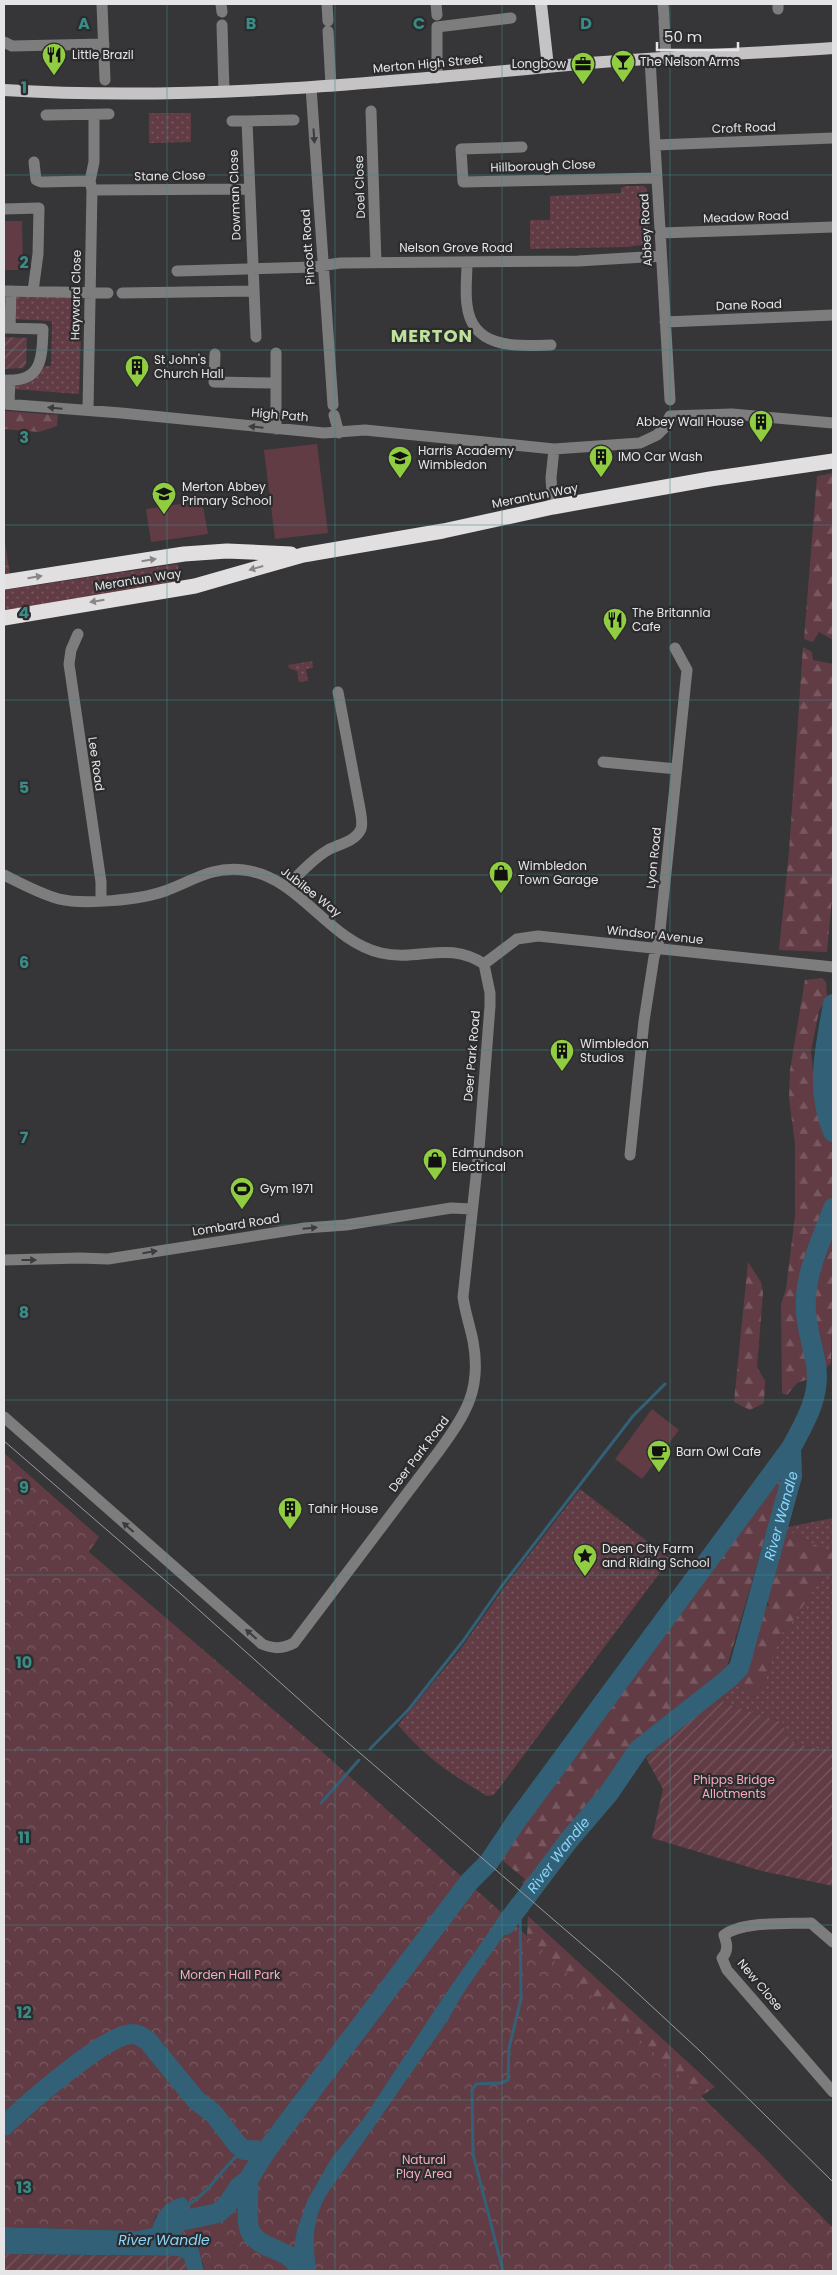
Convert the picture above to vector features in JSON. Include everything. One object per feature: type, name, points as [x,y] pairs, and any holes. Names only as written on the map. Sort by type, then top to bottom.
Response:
[{"type":"highway","name":"Merantun Way","points":[[4,618],[33,611],[195,586],[303,554],[443,530],[553,507],[710,479],[833,462]]},
{"type":"highway","name":"Merantun Way","points":[[4,582],[184,554],[226,551],[303,554]]},
{"type":"main road","points":[[542,4],[548,67]]},
{"type":"main road","name":"Merton High Street","points":[[4,90],[106,94],[331,86],[650,59],[833,48]]},
{"type":"main road","name":"Merton High Street","points":[[4,97],[25,91]]},
{"type":"street","points":[[102,4],[105,80]]},
{"type":"street","points":[[327,4],[331,86]]},
{"type":"street","points":[[660,5],[664,19],[666,58]]},
{"type":"street","points":[[438,78],[437,27],[511,18]]},
{"type":"street","points":[[222,25],[224,91]]},
{"type":"street","points":[[4,42],[12,46],[104,44]]},
{"type":"street","name":"Abbey Road","points":[[650,59],[670,400]]},
{"type":"street","name":"Pincott Road","points":[[311,87],[333,410],[339,433]]},
{"type":"street","name":"Doel Close","points":[[371,111],[376,263]]},
{"type":"street","points":[[46,115],[109,114]]},
{"type":"street","name":"Hayward Close","points":[[88,410],[91,186],[94,162],[94,115]]},
{"type":"street","points":[[232,120],[294,120]]},
{"type":"street","name":"Dowman Close","points":[[246,121],[256,337]]},
{"type":"street","name":"Croft Road","points":[[656,145],[833,138]]},
{"type":"street","name":"Hillborough Close","points":[[522,147],[461,149],[463,182],[657,178]]},
{"type":"street","points":[[34,162],[36,180],[91,186]]},
{"type":"street","name":"Stane Close","points":[[91,186],[249,189]]},
{"type":"street","points":[[4,208],[39,208],[38,254],[33,291]]},
{"type":"street","name":"Meadow Road","points":[[660,233],[833,227]]},
{"type":"street","name":"Nelson Grove Road","points":[[177,271],[376,263],[578,261],[661,256]]},
{"type":"street","points":[[467,262],[468,312],[482,334],[492,341],[510,346],[551,345]]},
{"type":"street","points":[[6,404],[7,380],[30,376],[42,360],[43,329],[7,328],[7,291],[108,293]]},
{"type":"street","points":[[122,293],[254,291]]},
{"type":"street","name":"Dane Road","points":[[666,322],[833,315]]},
{"type":"street","points":[[276,353],[276,429]]},
{"type":"street","points":[[215,354],[214,382],[276,383]]},
{"type":"street","name":"High Path","points":[[6,404],[88,410],[276,429],[339,433],[365,430],[554,449],[640,443],[657,435],[664,428],[670,416],[732,414],[833,423]]},
{"type":"street","points":[[553,507],[551,478],[554,449]]},
{"type":"street","name":"Lee Road","points":[[78,634],[71,650],[69,671],[101,882],[101,900]]},
{"type":"street","name":"Lyon Road","points":[[630,1155],[644,1022],[669,856],[687,670],[675,648]]},
{"type":"street","points":[[286,887],[314,860],[357,835],[361,827],[360,809],[338,692]]},
{"type":"street","points":[[603,762],[677,769]]},
{"type":"street","name":"Jubilee Way","points":[[4,875],[62,899],[75,902],[133,898],[164,892],[194,877],[226,869],[260,873],[275,879],[349,940],[365,948],[381,954],[398,955],[434,952],[459,953],[472,956],[484,964]]},
{"type":"street","name":"Windsor Avenue","points":[[484,964],[508,945],[526,937],[538,936],[833,967]]},
{"type":"street","name":"Deer Park Road","points":[[4,1417],[262,1644],[272,1648],[286,1647],[294,1643],[460,1423],[470,1402],[475,1364],[473,1341],[464,1311],[463,1296],[490,1006],[490,993],[484,964]]},
{"type":"street","name":"Lombard Road","points":[[4,1260],[108,1259],[305,1228],[346,1225],[451,1208],[472,1209]]},
{"type":"street","name":"New Close","points":[[833,1942],[811,1923],[747,1926],[732,1929],[724,1935],[727,1946],[726,1953],[722,1958],[727,1970],[833,2092]]},
{"type":"green space","points":[[149,113],[191,113],[191,142],[149,143]]},
{"type":"green space","points":[[625,186],[644,186],[647,189],[648,244],[627,247],[530,249],[530,220],[550,220],[550,196],[621,193],[621,188]]},
{"type":"green space","points":[[4,221],[22,221],[23,270],[4,270]]},
{"type":"green space","points":[[17,294],[78,297],[82,299],[79,394],[13,389],[13,383],[36,376],[45,366],[51,366],[52,321],[14,319],[14,298]]},
{"type":"green space","points":[[4,337],[27,338],[26,364],[23,368],[4,369]]},
{"type":"green space","points":[[4,411],[58,415],[57,426],[39,432],[4,429]]},
{"type":"green space","points":[[317,444],[328,533],[275,539],[264,450]]},
{"type":"green space","points":[[833,473],[833,640],[819,632],[813,642],[804,639],[817,476]]},
{"type":"green space","points":[[202,501],[208,534],[151,542],[146,509]]},
{"type":"green space","points":[[4,537],[10,574],[4,574]]},
{"type":"green space","points":[[178,564],[180,583],[4,611],[4,590]]},
{"type":"green space","points":[[803,647],[812,652],[813,660],[833,664],[833,887],[827,952],[779,950],[789,852]]},
{"type":"green space","points":[[312,661],[313,668],[306,669],[308,681],[299,682],[297,671],[289,668],[288,665]]},
{"type":"green space","points":[[822,978],[826,982],[827,998],[819,1011],[811,1051],[816,1099],[833,1108],[831,1363],[820,1375],[797,1383],[787,1395],[782,1393],[781,1304],[786,1289],[795,1216],[795,1144],[789,1098],[790,1070],[805,980]]},
{"type":"green space","points":[[748,1262],[761,1282],[763,1293],[757,1367],[765,1381],[764,1403],[750,1410],[734,1402]]},
{"type":"green space","points":[[652,1409],[679,1430],[642,1479],[615,1459]]},
{"type":"green space","name":"Morden Hall Park","points":[[4,1453],[99,1537],[89,1552],[318,1748],[502,1913],[701,2096],[763,2156],[833,2231],[833,2271],[204,2271],[203,2263],[176,2228],[195,2224],[156,2215],[152,2228],[137,2231],[4,2227]]},
{"type":"green space","points":[[783,1476],[726,1670],[641,1743],[546,1854],[524,1885],[522,1883],[525,1879],[502,1860],[498,1862],[518,1830]]},
{"type":"green space","points":[[580,1489],[670,1559],[494,1795],[487,1796],[440,1765],[408,1737],[398,1725],[459,1651],[505,1586]]},
{"type":"green space","points":[[833,1518],[833,1554],[783,1528]]},
{"type":"green space","points":[[783,1528],[833,1554],[833,1561],[787,1630],[784,1629],[781,1634],[766,1678],[755,1698],[734,1684],[748,1659],[764,1606],[769,1606],[767,1597]]},
{"type":"green space","points":[[833,1561],[833,1747],[822,1750],[789,1742],[782,1722],[715,1700],[734,1684],[755,1698],[766,1678],[781,1634],[785,1629],[787,1630]]},
{"type":"green space","name":"Phipps Bridge Allotments","points":[[715,1700],[782,1722],[789,1742],[822,1750],[833,1747],[833,1886],[762,1871],[652,1838],[663,1789],[646,1758],[653,1750]]},
{"type":"green space","points":[[528,1916],[715,2087],[701,2096],[833,2228],[833,2270],[530,1950],[527,1936]]},
{"type":"green space","points":[[4,2254],[178,2256],[186,2262],[188,2271],[4,2271]]},
{"type":"water","name":"River Wandle","points":[[512,1899],[523,1906],[465,1990],[448,2020],[325,2197],[317,2216],[314,2233],[316,2271],[294,2271],[289,2256],[294,2248],[297,2230],[308,2199],[331,2159],[364,2118],[444,1996]]},
{"type":"water","name":"River Wandle","points":[[184,2197],[190,2204],[190,2210],[194,2212],[197,2219],[196,2224],[176,2229],[197,2243],[204,2271],[188,2271],[184,2259],[178,2256],[4,2254],[4,2227],[137,2231],[152,2228],[160,2212],[167,2204]]},
{"type":"waterway","name":"River Wandle","points":[[833,1004],[823,1068],[824,1100],[833,1132]]},
{"type":"waterway","name":"River Wandle","points":[[171,2223],[218,2213],[227,2205],[239,2187],[248,2180],[266,2151],[469,1882],[489,1862],[517,1820],[791,1448],[811,1408],[816,1387],[816,1365],[807,1323],[807,1285],[833,1208]]},
{"type":"waterway","points":[[370,1749],[409,1709],[463,1641],[501,1587],[633,1416],[665,1384]]},
{"type":"waterway","name":"River Wandle","points":[[505,1925],[569,1840],[609,1793],[639,1749],[728,1679],[739,1668],[792,1476],[791,1448]]},
{"type":"waterway","points":[[321,1803],[359,1760]]},
{"type":"waterway","points":[[503,2271],[473,2154],[472,2090],[476,2084],[501,2083],[508,2080],[509,2048],[521,1999],[520,1908]]},
{"type":"waterway","points":[[4,2126],[29,2103],[85,2058],[119,2038],[134,2034],[148,2041],[196,2100],[213,2113],[237,2144],[244,2150],[266,2151]]},
{"type":"waterway","points":[[188,2205],[197,2199],[229,2163],[244,2150]]},
{"type":"waterway","name":"River Wandle","points":[[248,2180],[248,2220],[250,2231],[261,2243],[291,2258],[300,2271]]},
{"type":"tram line","points":[[4,1441],[181,1594],[339,1735],[619,1976],[700,2051],[833,2182]]},
{"type":"place","name":"Little Brazil","points":[[54,76]]},
{"type":"place","name":"The Nelson Arms","points":[[623,83]]},
{"type":"place","name":"Longbow","points":[[583,85]]},
{"type":"place","name":"St John's Church Hall","points":[[137,388]]},
{"type":"place","name":"Abbey Wall House","points":[[761,443]]},
{"type":"place","name":"IMO Car Wash","points":[[601,478]]},
{"type":"place","name":"Harris Academy Wimbledon","points":[[400,479]]},
{"type":"place","name":"Merton Abbey Primary School","points":[[164,515]]},
{"type":"place","name":"The Britannia Cafe","points":[[615,641]]},
{"type":"place","name":"Wimbledon Town Garage","points":[[501,894]]},
{"type":"place","name":"Wimbledon Studios","points":[[562,1072]]},
{"type":"place","name":"Edmundson Electrical","points":[[435,1181]]},
{"type":"place","name":"Gym 1971","points":[[242,1210]]},
{"type":"place","name":"Barn Owl Cafe","points":[[659,1473]]},
{"type":"place","name":"Tahir House","points":[[290,1530]]},
{"type":"place","name":"Deen City Farm and Riding School","points":[[585,1577]]},
{"type":"district","name":"MERTON","points":[[432,336]]},
{"type":"park label","name":"Natural Play Area","points":[[424,2167]]}]
